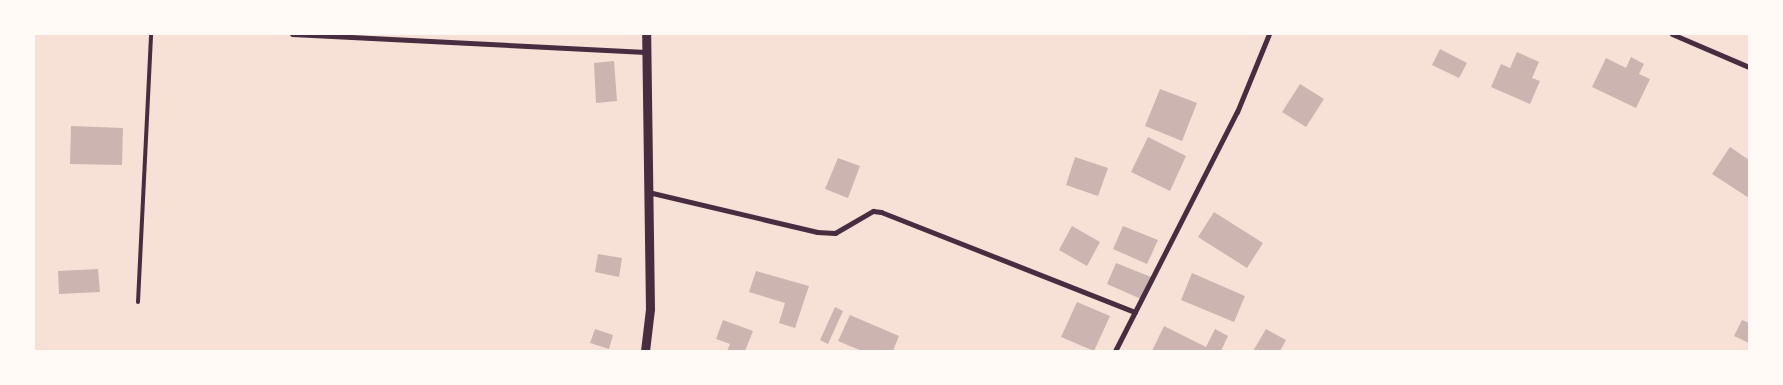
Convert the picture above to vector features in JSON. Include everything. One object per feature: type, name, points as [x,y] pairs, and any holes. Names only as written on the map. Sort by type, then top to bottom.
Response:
[{"type":"street","points":[[292,34],[647,52]]},
{"type":"street","points":[[645,351],[650,309],[646,34]]},
{"type":"street","points":[[1115,351],[1244,97],[1268,34]]},
{"type":"street","points":[[1672,34],[1749,67]]},
{"type":"street","points":[[648,192],[817,232],[836,233],[873,211],[882,212],[1135,312]]},
{"type":"lane","points":[[138,302],[151,34]]},
{"type":"building","points":[[1440,49],[1467,63],[1459,78],[1432,65]]},
{"type":"building","points":[[1517,52],[1539,62],[1532,78],[1540,81],[1530,104],[1491,87],[1501,64],[1510,68]]},
{"type":"building","points":[[1631,57],[1644,64],[1639,74],[1650,79],[1636,108],[1592,87],[1606,58],[1626,68]]},
{"type":"building","points":[[614,61],[617,101],[596,103],[594,63]]},
{"type":"building","points":[[1300,84],[1324,99],[1306,127],[1282,112]]},
{"type":"building","points":[[1160,89],[1197,103],[1182,141],[1145,126]]},
{"type":"building","points":[[71,126],[123,128],[122,165],[70,164]]},
{"type":"building","points":[[1148,137],[1186,156],[1170,191],[1131,172]]},
{"type":"building","points":[[1730,147],[1749,160],[1749,198],[1712,174]]},
{"type":"building","points":[[1075,157],[1108,168],[1098,196],[1066,185]]},
{"type":"building","points":[[838,158],[860,166],[848,198],[825,189]]},
{"type":"building","points":[[1214,212],[1263,243],[1247,268],[1198,237]]},
{"type":"building","points":[[1072,226],[1100,242],[1087,266],[1059,250]]},
{"type":"building","points":[[1123,226],[1158,240],[1147,264],[1113,249]]},
{"type":"building","points":[[598,254],[622,258],[619,277],[595,272]]},
{"type":"building","points":[[1116,263],[1151,277],[1141,299],[1107,284]]},
{"type":"building","points":[[98,269],[100,292],[59,294],[58,271]]},
{"type":"building","points":[[756,271],[809,286],[795,328],[779,323],[785,303],[749,292]]},
{"type":"building","points":[[1192,273],[1245,296],[1234,322],[1181,300]]},
{"type":"building","points":[[1077,302],[1110,316],[1094,351],[1061,337]]},
{"type":"building","points":[[835,307],[843,311],[828,344],[820,340]]},
{"type":"building","points":[[850,315],[899,336],[893,351],[862,351],[838,341]]},
{"type":"building","points":[[723,320],[753,331],[745,351],[727,351],[730,344],[716,339]]},
{"type":"building","points":[[1742,320],[1749,323],[1749,343],[1734,336]]},
{"type":"building","points":[[1164,326],[1206,347],[1215,329],[1228,336],[1221,351],[1152,351]]},
{"type":"building","points":[[595,329],[613,335],[609,349],[590,343]]},
{"type":"building","points":[[1266,329],[1286,340],[1280,351],[1253,351]]}]
